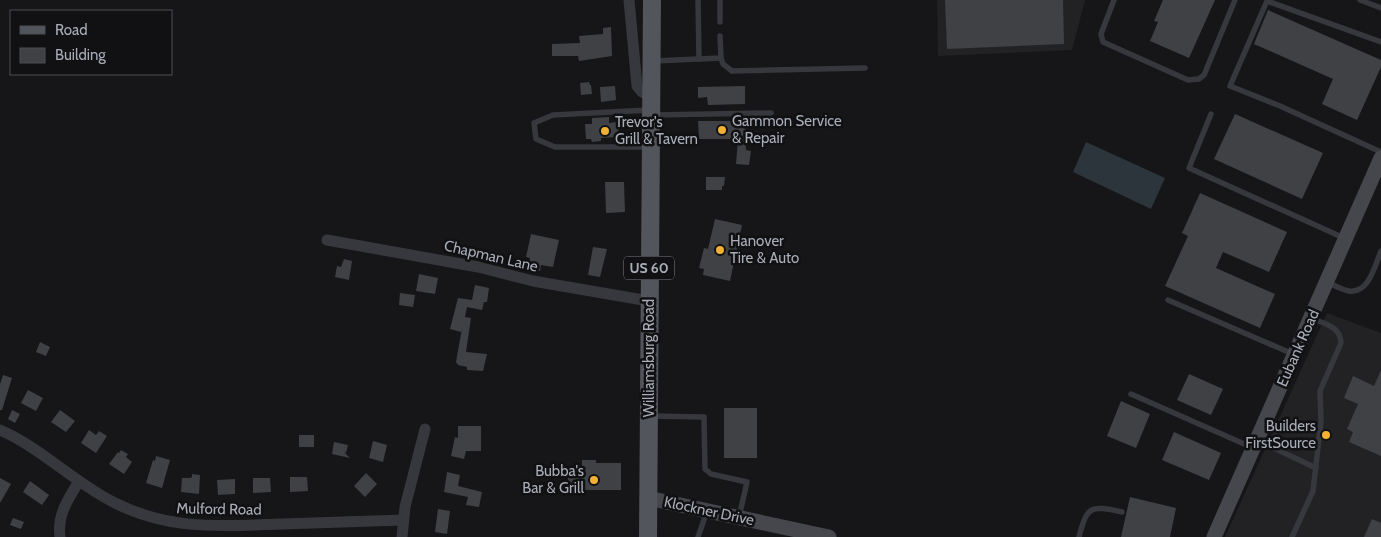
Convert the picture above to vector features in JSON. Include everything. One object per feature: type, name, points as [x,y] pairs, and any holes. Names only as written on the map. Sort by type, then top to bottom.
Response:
[{"type":"main road","name":"Williamsburg Road","points":[[648,537],[652,0]]},
{"type":"street","points":[[629,0],[637,86],[651,107]]},
{"type":"street","name":"Eubank Road","points":[[1214,537],[1381,158]]},
{"type":"street","name":"Chapman Lane","points":[[327,240],[478,267],[533,281],[649,301]]},
{"type":"street","points":[[402,537],[403,520],[425,429]]},
{"type":"street","name":"Mulford Road","points":[[0,430],[18,439],[114,503],[133,512],[169,522],[207,526],[403,520]]},
{"type":"street","points":[[60,537],[59,522],[62,509],[79,481]]},
{"type":"street","name":"Klockner Drive","points":[[648,498],[829,537]]},
{"type":"lane","points":[[698,0],[699,59]]},
{"type":"lane","points":[[720,0],[720,22]]},
{"type":"lane","points":[[1114,0],[1101,34],[1103,42],[1188,80],[1200,79],[1204,75],[1235,0]]},
{"type":"lane","points":[[1360,0],[1381,8]]},
{"type":"lane","points":[[1381,42],[1267,1],[1230,86],[1280,106],[1381,152]]},
{"type":"lane","points":[[720,36],[723,64],[732,70],[865,68]]},
{"type":"lane","points":[[651,61],[721,58]]},
{"type":"lane","points":[[650,147],[555,146],[536,139],[534,123],[553,115],[651,107],[772,113]]},
{"type":"lane","points":[[1211,114],[1188,168],[1346,239]]},
{"type":"lane","points":[[1326,282],[1349,291],[1358,290],[1366,284],[1381,251]]},
{"type":"lane","points":[[1168,300],[1295,354]]},
{"type":"lane","points":[[1292,537],[1313,490],[1320,421],[1320,391],[1341,344],[1341,335],[1335,329],[1311,318]]},
{"type":"lane","points":[[1131,394],[1316,468]]},
{"type":"lane","points":[[648,416],[704,417],[705,469],[712,474],[746,482],[739,517]]},
{"type":"lane","points":[[1079,537],[1085,515],[1092,510],[1103,508],[1122,512]]},
{"type":"lane","points":[[698,537],[707,511]]},
{"type":"shaded area","points":[[937,0],[1085,0],[1072,50],[938,56]]},
{"type":"shaded area","points":[[1086,142],[1165,178],[1151,209],[1073,172]]},
{"type":"shaded area","name":"Builders FirstSource","points":[[1327,313],[1381,333],[1381,537],[1225,537]]},
{"type":"building","points":[[945,0],[1063,0],[1064,44],[947,49]]},
{"type":"building","points":[[1163,0],[1215,0],[1189,58],[1150,41],[1158,22],[1154,21]]},
{"type":"building","points":[[1268,10],[1381,60],[1381,67],[1357,120],[1322,104],[1333,79],[1254,44]]},
{"type":"building","points":[[611,27],[612,56],[579,61],[578,56],[552,56],[552,44],[580,43],[579,36],[603,34],[603,28]]},
{"type":"building","points":[[589,82],[592,94],[581,95],[580,83]]},
{"type":"building","points":[[615,86],[616,100],[601,102],[600,87]]},
{"type":"building","points":[[745,86],[745,104],[708,105],[707,97],[698,98],[698,87]]},
{"type":"building","points":[[1235,114],[1323,153],[1302,199],[1214,159]]},
{"type":"building","points":[[609,117],[609,123],[618,122],[619,137],[601,138],[601,141],[592,142],[591,139],[586,139],[585,124],[592,124],[592,118]]},
{"type":"building","name":"Gammon Service & Repair","points":[[740,118],[745,118],[746,150],[751,151],[749,165],[736,164],[738,139],[699,139],[698,121],[739,121]]},
{"type":"building","points":[[706,177],[725,177],[722,190],[706,190]]},
{"type":"building","points":[[605,182],[624,182],[625,212],[606,213]]},
{"type":"building","points":[[1200,193],[1287,232],[1269,272],[1223,252],[1216,268],[1275,294],[1260,328],[1165,286],[1188,236],[1182,233]]},
{"type":"building","name":"Hanover Tire & Auto","points":[[715,219],[742,225],[730,281],[703,275],[704,269],[699,268],[704,248],[708,249]]},
{"type":"building","points":[[531,234],[559,240],[553,267],[541,265],[540,271],[528,269],[530,258],[526,257]]},
{"type":"building","points":[[593,247],[607,249],[600,277],[588,275]]},
{"type":"building","points":[[344,259],[352,261],[349,280],[335,277],[337,266],[341,267]]},
{"type":"building","points":[[419,274],[438,278],[435,294],[416,291]]},
{"type":"building","points":[[475,285],[489,288],[487,302],[484,302],[482,310],[467,307],[465,317],[471,318],[466,352],[487,354],[483,371],[467,370],[467,367],[458,365],[456,362],[462,328],[461,332],[450,329],[458,298],[472,300]]},
{"type":"building","points":[[400,293],[415,295],[413,307],[399,305]]},
{"type":"building","points":[[40,342],[50,347],[46,356],[36,352]]},
{"type":"building","points":[[1381,370],[1381,456],[1349,442],[1353,432],[1347,429],[1358,404],[1344,398],[1353,376],[1374,386]]},
{"type":"building","points":[[1189,374],[1223,389],[1211,415],[1177,400]]},
{"type":"building","points":[[3,375],[12,378],[2,410],[0,410],[0,384]]},
{"type":"building","points":[[28,390],[43,398],[36,411],[21,403]]},
{"type":"building","points":[[1121,401],[1150,414],[1136,448],[1107,436]]},
{"type":"building","points":[[724,408],[757,408],[757,458],[724,458]]},
{"type":"building","points":[[12,410],[20,414],[15,423],[8,419]]},
{"type":"building","points":[[60,410],[75,421],[66,432],[51,422]]},
{"type":"building","points":[[458,426],[481,426],[481,451],[466,451],[464,459],[451,456],[455,437],[458,438]]},
{"type":"building","points":[[89,430],[96,435],[99,431],[107,436],[96,453],[81,443]]},
{"type":"building","points":[[1174,432],[1221,453],[1209,480],[1162,460]]},
{"type":"building","points":[[299,435],[314,435],[314,447],[299,447]]},
{"type":"building","points":[[373,441],[387,445],[383,462],[369,458]]},
{"type":"building","points":[[334,442],[348,445],[346,453],[344,452],[350,458],[332,454]]},
{"type":"building","points":[[121,450],[128,454],[126,457],[132,462],[124,474],[109,464]]},
{"type":"building","points":[[156,456],[170,460],[162,488],[146,483]]},
{"type":"building","name":"Bubba's Bar & Grill","points":[[582,460],[596,460],[596,463],[621,463],[621,490],[568,490],[568,470],[582,470]]},
{"type":"building","points":[[447,472],[460,475],[458,486],[482,492],[479,507],[466,505],[468,497],[444,492]]},
{"type":"building","points":[[366,473],[377,484],[365,497],[354,486]]},
{"type":"building","points":[[192,474],[200,475],[199,494],[181,492],[182,478],[190,478]]},
{"type":"building","points":[[290,477],[307,477],[308,491],[290,492]]},
{"type":"building","points":[[0,478],[11,484],[0,503]]},
{"type":"building","points":[[253,478],[270,478],[271,492],[253,493]]},
{"type":"building","points":[[235,479],[235,494],[218,495],[217,480]]},
{"type":"building","points":[[30,481],[49,495],[42,505],[23,492]]},
{"type":"building","points":[[1130,497],[1176,508],[1170,537],[1121,537]]},
{"type":"building","points":[[438,509],[450,511],[447,534],[435,532]]},
{"type":"building","points":[[13,518],[24,522],[21,529],[10,525]]},
{"type":"building","points":[[1372,519],[1381,523],[1381,537],[1364,537]]},
{"type":"place","name":"Gammon Service & Repair","points":[[722,130]]},
{"type":"place","name":"Trevor's Grill & Tavern","points":[[605,131]]},
{"type":"place","name":"Hanover Tire & Auto","points":[[720,250]]},
{"type":"place","name":"Builders FirstSource","points":[[1326,435]]},
{"type":"place","name":"Bubba's Bar & Grill","points":[[594,480]]}]
